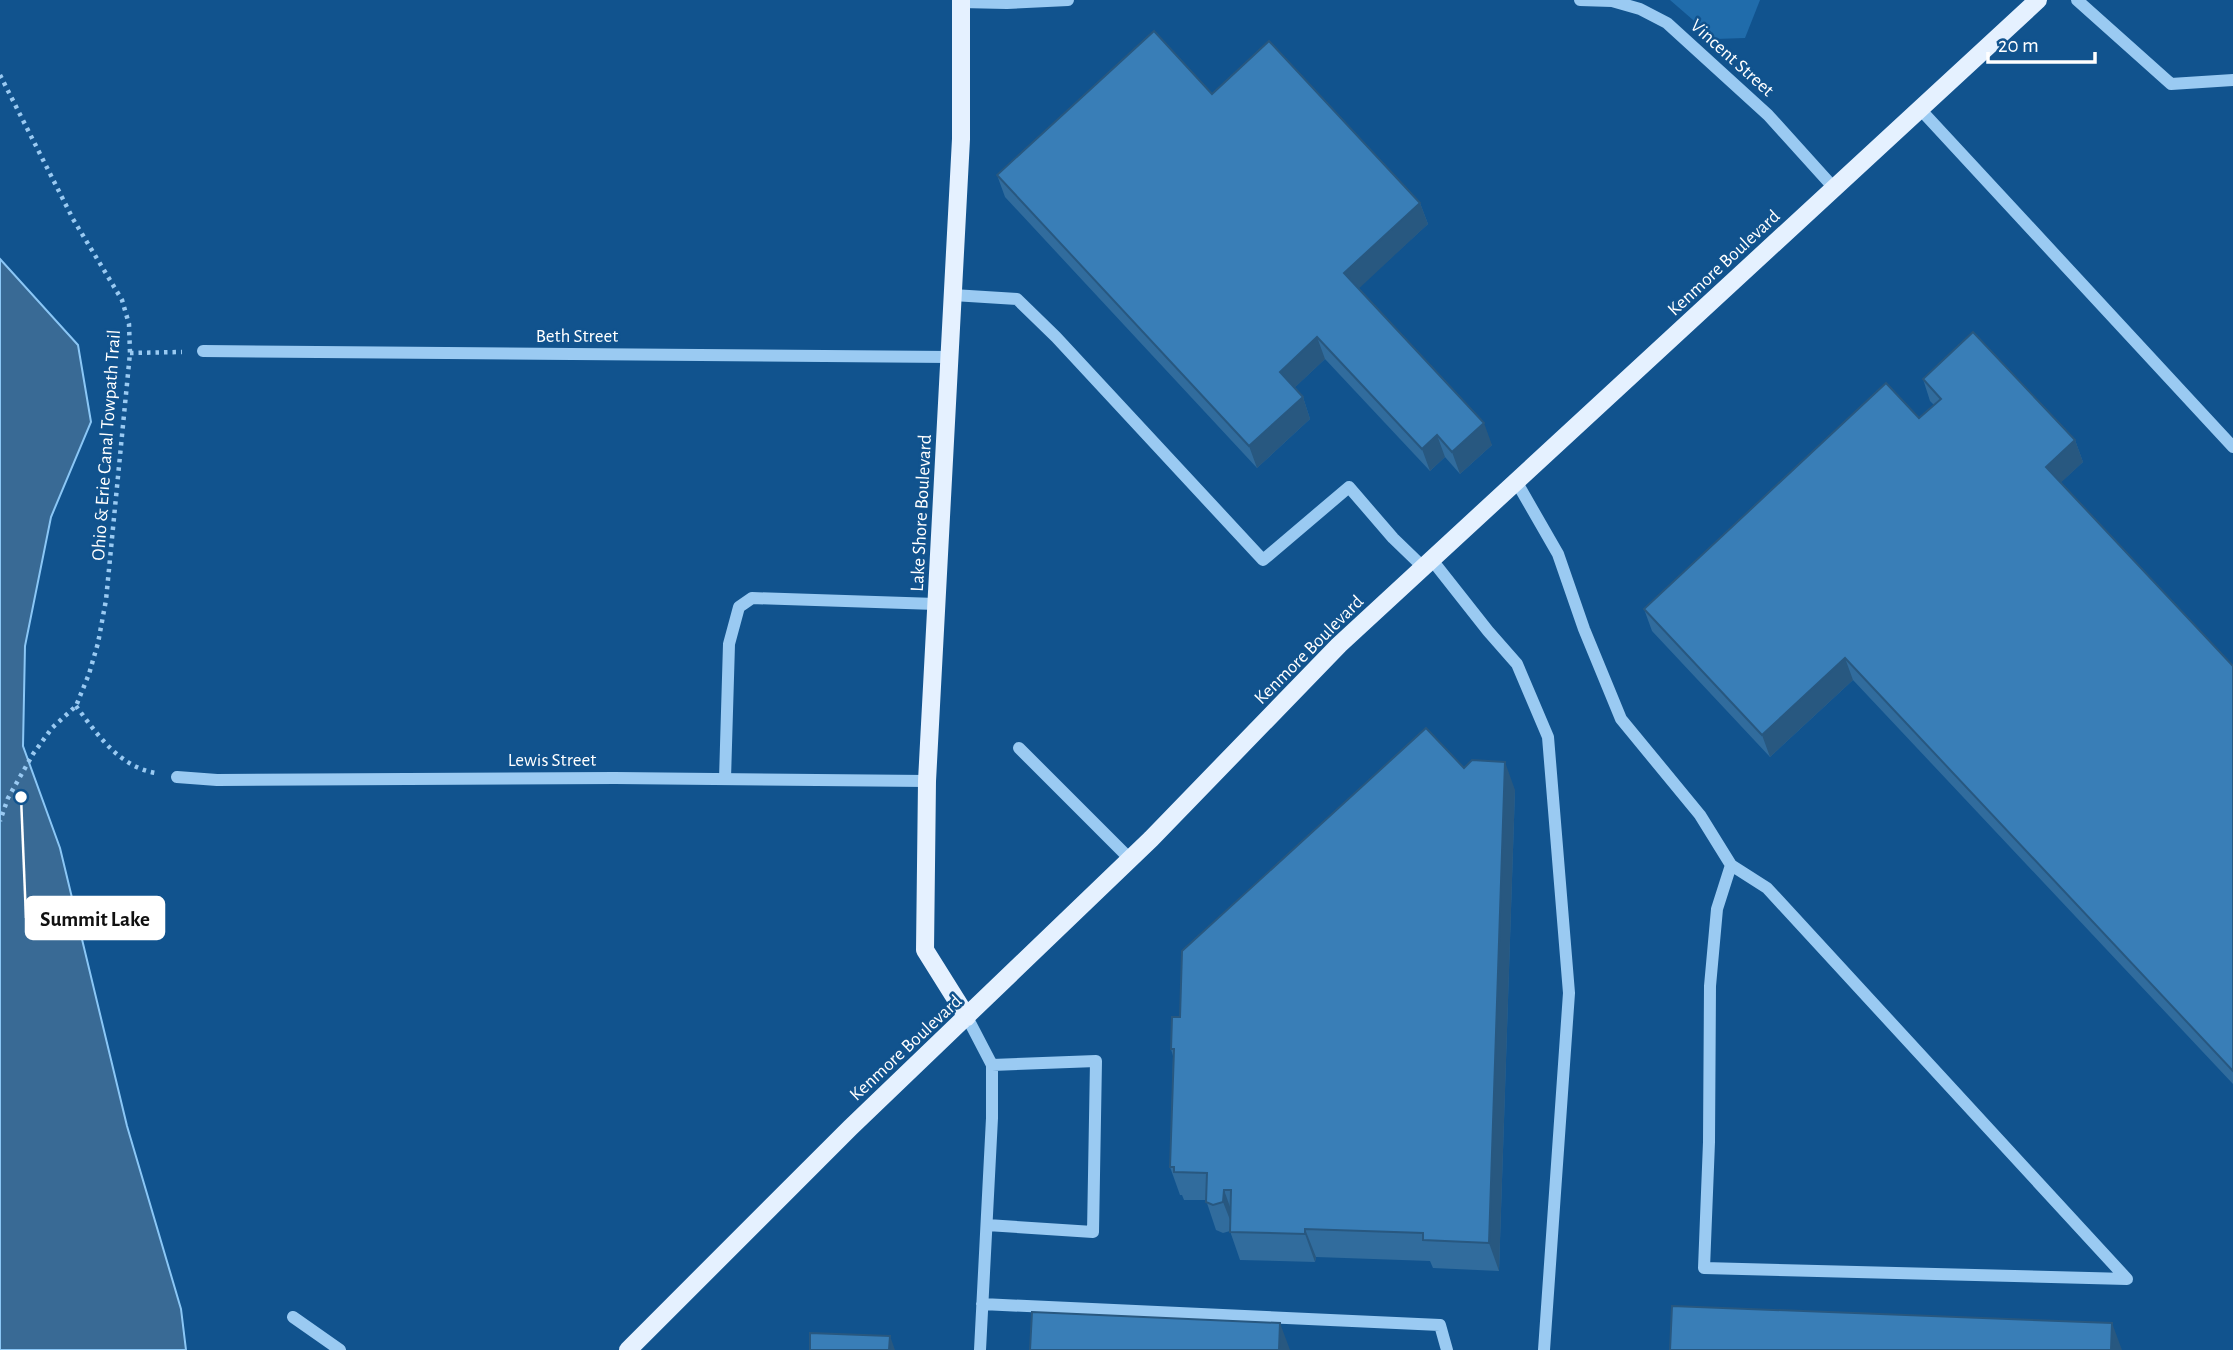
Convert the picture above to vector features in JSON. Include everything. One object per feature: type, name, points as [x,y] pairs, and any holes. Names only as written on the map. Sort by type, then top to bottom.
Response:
[{"type":"main road","name":"Kenmore Boulevard","points":[[628,1350],[850,1128],[1130,859],[1339,645],[2038,0]]},
{"type":"main road","name":"Lake Shore Boulevard","points":[[961,1],[961,139],[927,781],[925,950],[967,1017]]},
{"type":"street","points":[[961,1],[1006,4],[1068,0]]},
{"type":"street","name":"Vincent Street","points":[[1580,0],[1612,1],[1640,9],[1667,23],[1768,115],[1834,188]]},
{"type":"street","points":[[2077,0],[2171,84],[2233,80]]},
{"type":"street","points":[[1920,109],[2233,447]]},
{"type":"street","points":[[953,295],[1017,299],[1263,560],[1349,487],[1394,538],[1427,564],[1517,664],[1548,737],[1569,993],[1544,1350]]},
{"type":"street","name":"Beth Street","points":[[203,351],[950,357]]},
{"type":"street","points":[[1516,481],[1558,554],[1584,629],[1621,719],[1700,815],[1731,866],[1767,888],[2127,1279],[1704,1268],[1709,1142],[1710,986],[1717,909],[1731,866]]},
{"type":"street","points":[[725,779],[729,644],[739,607],[752,598],[936,604]]},
{"type":"street","points":[[1020,748],[1130,859]]},
{"type":"street","name":"Lewis Street","points":[[177,777],[217,780],[927,781]]},
{"type":"street","points":[[967,1017],[992,1065],[992,1118],[980,1350]]},
{"type":"street","points":[[986,1225],[1093,1232],[1096,1061],[992,1065]]},
{"type":"street","points":[[982,1304],[1440,1325],[1447,1350]]},
{"type":"street","points":[[293,1317],[340,1350]]},
{"type":"path","name":"Ohio & Erie Canal Towpath Trail","points":[[0,75],[73,219],[122,300],[129,324],[130,353],[106,600],[89,674],[76,706],[50,732],[22,771],[8,797],[0,821]]},
{"type":"path","points":[[130,353],[203,351]]},
{"type":"path","points":[[76,706],[101,739],[121,758],[146,772],[177,777]]},
{"type":"shaded area","points":[[1670,0],[1760,0],[1745,38],[1715,39]]},
{"type":"shaded area","points":[[0,259],[78,345],[91,422],[51,517],[25,646],[23,746],[60,848],[127,1126],[181,1309],[186,1350],[0,1350]]},
{"type":"building","points":[[1154,31],[1212,94],[1269,41],[1420,203],[1344,273],[1484,423],[1452,452],[1437,435],[1422,449],[1317,337],[1280,372],[1303,397],[1249,446],[997,175]]},
{"type":"building","points":[[1973,332],[2075,440],[2046,467],[2233,666],[2233,1071],[1845,658],[1762,735],[1644,609],[1886,383],[1919,418],[1941,399],[1923,379]]},
{"type":"building","points":[[1426,728],[1464,768],[1472,760],[1505,762],[1489,1243],[1423,1240],[1423,1233],[1305,1229],[1305,1234],[1230,1232],[1231,1190],[1224,1190],[1223,1202],[1213,1205],[1206,1202],[1207,1173],[1174,1172],[1174,1167],[1170,1167],[1174,1049],[1171,1049],[1172,1017],[1180,1017],[1182,951]]},
{"type":"building","points":[[1672,1306],[2112,1323],[2111,1350],[1670,1350]]},
{"type":"building","points":[[1032,1312],[1280,1323],[1279,1350],[1030,1350]]},
{"type":"building","points":[[810,1333],[890,1336],[889,1350],[810,1350]]},
{"type":"place","name":"Summit Lake","points":[[21,797]]}]
